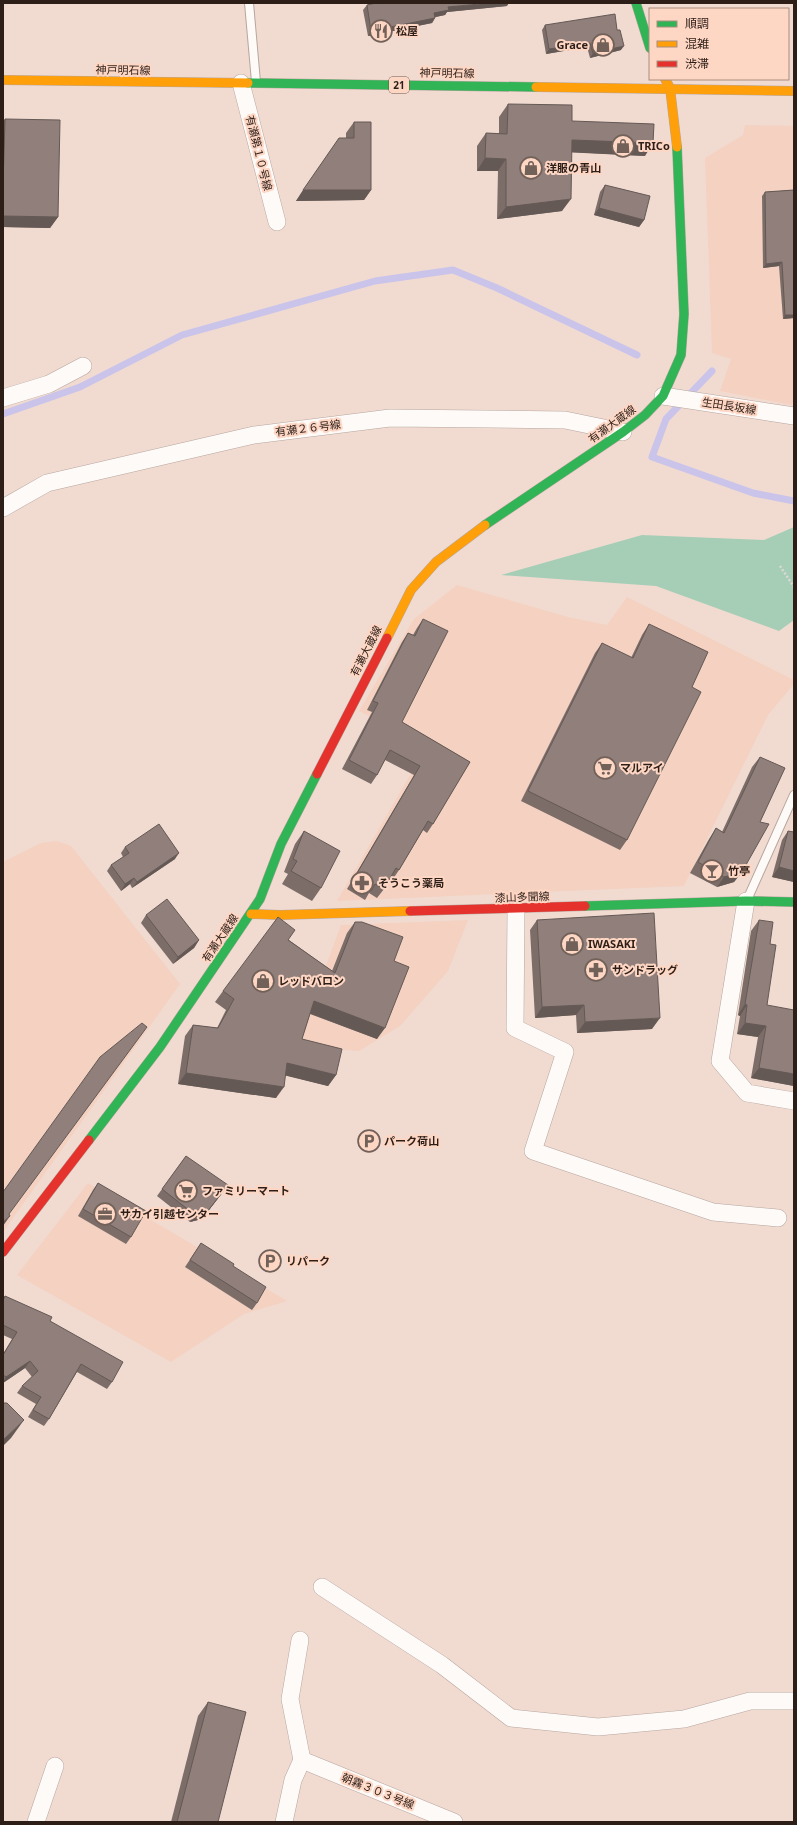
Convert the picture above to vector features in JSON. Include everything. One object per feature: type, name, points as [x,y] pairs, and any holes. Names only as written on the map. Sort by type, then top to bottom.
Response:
[{"type":"main road","points":[[636,3],[649,45]]},
{"type":"main road","name":"神戸明石線","points":[[3,80],[670,88],[794,91]]},
{"type":"main road","points":[[666,80],[670,88]]},
{"type":"main road","name":"有瀬大蔵線","points":[[3,1252],[160,1047],[251,914],[260,899],[281,844],[411,590],[436,562],[465,539],[624,432],[645,415],[663,396],[681,355],[684,314],[676,132],[670,88]]},
{"type":"main road","name":"漆山多聞線","points":[[251,914],[280,916],[746,901],[794,902]]},
{"type":"street","name":"有瀬第１０号線","points":[[248,83],[277,222]]},
{"type":"street","points":[[3,398],[49,384],[82,366]]},
{"type":"street","name":"生田長坂線","points":[[663,396],[794,416]]},
{"type":"street","name":"有瀬２６号線","points":[[3,508],[47,483],[254,435],[289,430],[390,418],[406,418],[565,420],[624,432]]},
{"type":"street","points":[[746,901],[720,1061],[747,1093],[794,1101]]},
{"type":"street","points":[[516,909],[515,1028],[565,1052],[533,1151],[713,1212],[778,1218]]},
{"type":"street","points":[[322,1587],[442,1666],[512,1718],[598,1727],[684,1720],[750,1701],[794,1701]]},
{"type":"street","points":[[284,1822],[293,1780],[302,1760],[290,1699],[300,1640]]},
{"type":"street","name":"朝霧３０３号線","points":[[302,1760],[454,1822]]},
{"type":"street","points":[[36,1822],[54,1766]]},
{"type":"lane","name":"有瀬第１０号線","points":[[248,83],[249,3]]},
{"type":"lane","points":[[746,901],[794,795]]},
{"type":"path","points":[[780,566],[794,587]]},
{"type":"shaded area","points":[[745,125],[794,126],[794,401],[791,405],[720,391],[731,359],[712,353],[705,158],[743,135]]},
{"type":"shaded area","points":[[457,585],[568,617],[607,625],[627,597],[794,680],[794,684],[768,715],[684,886],[337,901],[427,746],[359,711],[414,619]]},
{"type":"shaded area","points":[[57,841],[71,846],[180,984],[3,1232],[3,862],[41,843]]},
{"type":"shaded area","points":[[468,920],[448,971],[400,1026],[359,1051],[296,1046],[341,925]]},
{"type":"shaded area","points":[[88,1183],[287,1301],[244,1314],[171,1362],[17,1275]]},
{"type":"green space","points":[[794,527],[794,620],[779,631],[656,586],[501,575],[642,535],[764,540]]},
{"type":"building","points":[[376,3],[490,3],[448,7],[449,10],[434,13],[435,18],[371,31],[367,5]]},
{"type":"building","points":[[615,14],[617,30],[620,30],[624,46],[593,53],[590,43],[549,49],[545,25]]},
{"type":"building","points":[[508,104],[572,105],[572,121],[654,124],[653,143],[572,140],[571,199],[506,207],[506,159],[485,158],[486,133],[507,134]]},
{"type":"building","points":[[5,119],[60,120],[58,217],[3,216]]},
{"type":"building","points":[[354,122],[371,122],[371,190],[303,190],[339,138],[354,138]]},
{"type":"building","points":[[605,185],[650,196],[644,220],[599,208]]},
{"type":"building","points":[[794,190],[794,315],[785,315],[782,262],[766,264],[765,192]]},
{"type":"building","points":[[423,619],[448,631],[402,722],[470,762],[433,824],[428,821],[399,870],[396,868],[384,889],[375,884],[371,891],[353,880],[420,766],[390,750],[377,775],[349,760],[378,703],[373,701],[408,633],[415,636]]},
{"type":"building","points":[[649,624],[708,652],[692,687],[701,692],[627,840],[528,791],[602,643],[633,658]]},
{"type":"building","points":[[760,757],[785,768],[760,822],[769,824],[742,872],[724,877],[698,862],[716,828],[724,833]]},
{"type":"building","points":[[159,824],[179,853],[137,882],[134,878],[125,884],[111,865],[129,853],[125,847]]},
{"type":"building","points":[[304,831],[340,851],[321,888],[291,871],[297,861],[293,859]]},
{"type":"building","points":[[788,831],[794,832],[794,871],[779,867]]},
{"type":"building","points":[[167,899],[199,940],[178,957],[146,915]]},
{"type":"building","points":[[654,913],[660,1018],[585,1022],[584,1005],[542,1007],[537,920]]},
{"type":"building","points":[[278,917],[295,930],[288,940],[335,973],[355,922],[362,922],[403,937],[394,961],[409,967],[385,1028],[314,1001],[302,1039],[342,1049],[336,1075],[287,1063],[284,1087],[186,1073],[193,1025],[218,1028],[234,999],[223,991]]},
{"type":"building","points":[[759,920],[773,922],[770,944],[776,945],[767,1005],[794,1010],[794,1074],[759,1068],[766,1026],[745,1023],[747,1005],[745,1004]]},
{"type":"building","points":[[142,1023],[147,1027],[9,1214],[10,1216],[3,1222],[3,1192],[100,1057]]},
{"type":"building","points":[[186,1156],[228,1185],[207,1212],[195,1215],[162,1189]]},
{"type":"building","points":[[98,1183],[146,1211],[131,1237],[83,1209]]},
{"type":"building","points":[[201,1243],[266,1287],[257,1303],[190,1260]]},
{"type":"building","points":[[5,1296],[52,1317],[50,1321],[123,1362],[112,1382],[81,1364],[49,1419],[33,1410],[41,1397],[22,1386],[38,1371],[30,1361],[6,1377],[3,1375],[3,1355],[17,1332],[3,1325],[3,1300]]},
{"type":"building","points":[[3,1403],[7,1403],[24,1420],[3,1440]]},
{"type":"building","points":[[208,1702],[246,1712],[218,1822],[177,1822]]},
{"type":"waterway","points":[[3,414],[80,387],[182,335],[375,281],[453,270],[497,288],[637,355]]},
{"type":"waterway","points":[[712,371],[666,419],[652,457],[753,493],[794,501]]},
{"type":"traffic: fast","points":[[636,3],[649,45]]},
{"type":"traffic: fast","points":[[248,83],[536,87]]},
{"type":"traffic: fast","points":[[485,525],[623,432],[645,415],[663,396],[681,355],[684,314],[677,147]]},
{"type":"traffic: fast","points":[[89,1140],[160,1047],[260,899],[281,844],[317,774]]},
{"type":"traffic: fast","points":[[585,906],[746,901],[794,902]]},
{"type":"traffic: slow","points":[[3,80],[248,83]]},
{"type":"traffic: slow","points":[[666,80],[670,88],[677,147]]},
{"type":"traffic: slow","points":[[536,87],[794,91]]},
{"type":"traffic: slow","points":[[387,638],[411,590],[436,562],[485,525]]},
{"type":"traffic: slow","points":[[251,914],[280,915],[410,911]]},
{"type":"traffic: jam","points":[[317,774],[387,638]]},
{"type":"traffic: jam","points":[[410,911],[585,906]]},
{"type":"traffic: jam","points":[[3,1252],[89,1140]]},
{"type":"place","name":"松屋","points":[[381,31]]},
{"type":"place","name":"Grace","points":[[603,45]]},
{"type":"place","name":"TRICo","points":[[623,146]]},
{"type":"place","name":"洋服の青山","points":[[531,168]]},
{"type":"place","name":"マルアイ","points":[[605,768]]},
{"type":"place","name":"竹亭","points":[[712,871]]},
{"type":"place","name":"そうこう薬局","points":[[362,883]]},
{"type":"place","name":"IWASAKI","points":[[572,944]]},
{"type":"place","name":"サンドラッグ","points":[[596,970]]},
{"type":"place","name":"レッドバロン","points":[[263,981]]},
{"type":"place","name":"パーク荷山","points":[[369,1141]]},
{"type":"place","name":"ファミリーマート","points":[[186,1191]]},
{"type":"place","name":"サカイ引越センター","points":[[105,1214]]},
{"type":"place","name":"リパーク","points":[[270,1261]]}]
